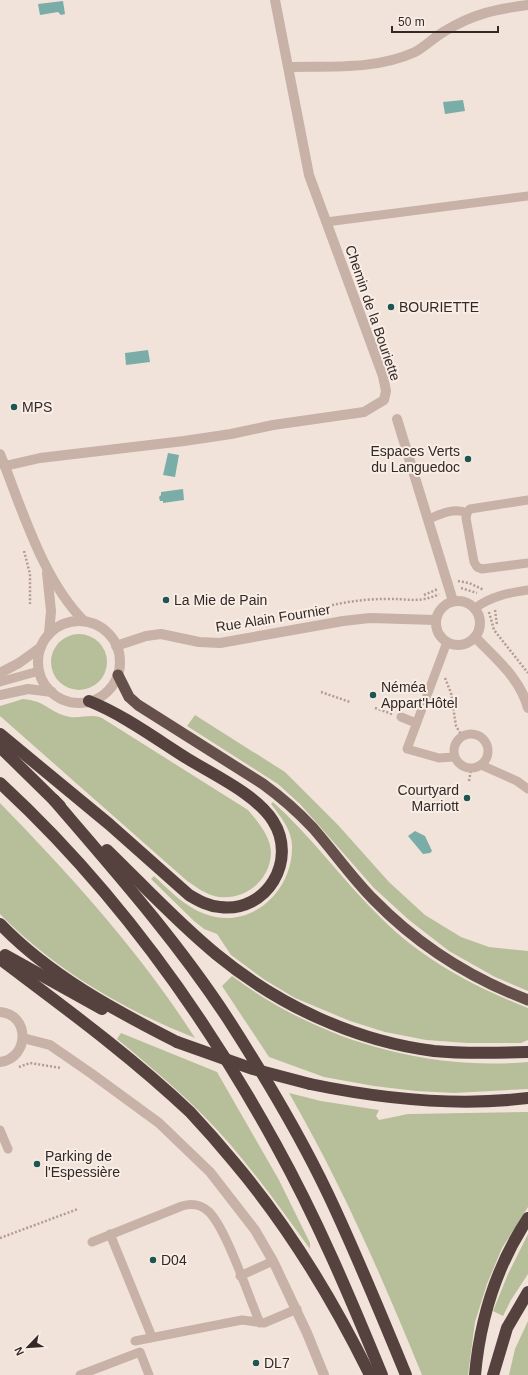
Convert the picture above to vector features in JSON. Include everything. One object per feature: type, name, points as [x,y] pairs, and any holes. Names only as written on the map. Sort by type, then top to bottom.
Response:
[{"type":"highway","points":[[118,675],[129,697],[138,705],[263,784],[286,802],[313,829],[374,900],[401,926],[456,965],[482,980],[528,1000]]},
{"type":"highway","points":[[0,734],[103,819],[189,895],[204,904],[229,908],[252,902],[266,892],[279,871],[282,854],[278,830],[267,813],[243,792],[117,714],[89,701]]},
{"type":"highway","points":[[0,747],[192,934],[234,968],[285,1002],[328,1023],[350,1031],[409,1046],[467,1053],[528,1052]]},
{"type":"highway","points":[[0,783],[66,850],[113,904],[163,967],[224,1055],[276,1145],[308,1207],[333,1259],[382,1375]]},
{"type":"highway","points":[[54,800],[156,920],[201,980],[244,1046],[295,1131],[327,1193],[406,1375]]},
{"type":"highway","points":[[0,924],[22,944],[74,984],[142,1024],[177,1042]]},
{"type":"highway","points":[[0,952],[88,1003],[177,1042],[253,1069],[356,1094],[403,1099],[464,1102],[528,1098]]},
{"type":"highway","points":[[0,959],[85,1022],[159,1083],[219,1144],[262,1195],[299,1248],[325,1290],[370,1375]]},
{"type":"highway","points":[[475,1375],[483,1322],[490,1296],[508,1252],[528,1218]]},
{"type":"highway","points":[[493,1375],[507,1328],[528,1292]]},
{"type":"street","name":"Chemin de la Bouriette","points":[[5,466],[40,458],[122,449],[231,434],[273,425],[364,412],[376,407],[384,400],[386,391],[383,376],[309,175],[275,0]]},
{"type":"street","points":[[289,67],[362,65],[388,61],[416,51],[444,31],[474,15],[528,5]]},
{"type":"street","points":[[397,419],[453,601]]},
{"type":"street","points":[[0,454],[46,567],[67,602],[84,621],[103,629],[116,646],[120,660],[118,675],[112,685],[104,694],[89,701],[72,702],[61,699],[52,692],[44,682],[39,671],[38,663],[41,647],[49,634],[65,623],[84,621]]},
{"type":"street","points":[[46,567],[51,611],[49,634]]},
{"type":"street","points":[[453,601],[469,603],[475,608],[479,615],[480,623],[475,637],[462,645],[447,642],[438,633],[436,620],[440,610],[453,601]]},
{"type":"street","name":"Rue Alain Fournier","points":[[116,646],[146,636],[161,634],[199,642],[220,643],[343,621],[370,618],[436,620]]},
{"type":"street","points":[[475,637],[508,671],[525,697],[528,708]]},
{"type":"street","points":[[1,679],[19,663],[41,647]]},
{"type":"street","points":[[0,695],[28,689],[52,692]]},
{"type":"street","points":[[0,1012],[12,1016],[18,1022],[22,1029],[23,1038],[18,1052],[12,1058],[0,1062]]},
{"type":"street","points":[[23,1038],[50,1045],[159,1123],[210,1172],[255,1230],[273,1261],[297,1310],[324,1375]]},
{"type":"lane","points":[[326,222],[528,196]]},
{"type":"lane","points":[[528,500],[470,509],[466,518],[474,562],[477,567],[482,569],[528,563]]},
{"type":"lane","points":[[428,519],[445,513],[461,510],[467,513]]},
{"type":"lane","points":[[475,608],[489,598],[500,594],[528,590]]},
{"type":"lane","points":[[447,642],[407,749],[440,758],[454,757]]},
{"type":"lane","points":[[1,679],[39,671]]},
{"type":"lane","points":[[397,716],[416,723]]},
{"type":"lane","points":[[473,734],[484,740],[488,750],[488,756],[481,765],[472,769],[461,766],[454,757],[455,745],[462,736],[473,734]]},
{"type":"lane","points":[[481,765],[517,781],[528,789]]},
{"type":"lane","points":[[0,1130],[8,1149]]},
{"type":"lane","points":[[92,1242],[182,1206],[195,1204],[207,1210],[215,1219],[260,1323]]},
{"type":"lane","points":[[110,1234],[152,1336]]},
{"type":"lane","points":[[240,1276],[273,1261]]},
{"type":"lane","points":[[135,1341],[152,1336],[242,1320],[260,1323],[268,1322],[297,1310]]},
{"type":"lane","points":[[80,1375],[140,1352],[149,1375]]},
{"type":"path","points":[[23,544],[30,574],[30,604]]},
{"type":"path","points":[[457,581],[469,583],[484,590]]},
{"type":"path","points":[[459,587],[466,588],[478,594]]},
{"type":"path","points":[[424,596],[441,588]]},
{"type":"path","points":[[313,611],[365,600],[386,598],[424,600],[440,593]]},
{"type":"path","points":[[495,607],[497,625]]},
{"type":"path","points":[[489,612],[494,630],[528,673]]},
{"type":"path","points":[[443,673],[451,693],[456,726],[462,736]]},
{"type":"path","points":[[321,692],[350,702]]},
{"type":"path","points":[[375,708],[397,716]]},
{"type":"path","points":[[469,781],[472,769]]},
{"type":"path","points":[[18,1068],[30,1063],[63,1068]]},
{"type":"path","points":[[0,1238],[78,1209]]},
{"type":"green space","points":[[79,634],[90,637],[99,642],[104,651],[107,662],[104,673],[99,682],[90,687],[79,690],[68,687],[59,682],[54,673],[51,662],[54,651],[59,642],[68,637]]},
{"type":"green space","points":[[23,699],[37,702],[66,716],[93,716],[102,718],[248,810],[263,830],[269,841],[271,853],[270,863],[261,880],[247,892],[229,897],[219,897],[201,890],[186,880],[0,716],[0,706]]},
{"type":"green space","points":[[195,715],[285,772],[338,825],[389,882],[425,915],[461,937],[489,947],[528,951],[528,991],[495,977],[449,951],[409,920],[374,888],[300,804],[278,784],[187,726]]},
{"type":"green space","points":[[273,802],[301,830],[367,904],[397,933],[431,959],[469,981],[528,1008],[528,1040],[521,1043],[467,1043],[426,1040],[385,1032],[350,1021],[295,998],[265,980],[231,955],[217,934],[204,929],[194,921],[151,879],[154,876],[184,903],[198,911],[222,918],[238,917],[253,912],[266,904],[277,892],[285,878],[290,863],[292,846],[288,829],[271,804]]},
{"type":"green space","points":[[0,803],[53,858],[104,916],[151,975],[195,1038],[141,1014],[91,986],[43,953],[0,914]]},
{"type":"green space","points":[[232,976],[265,998],[299,1017],[335,1033],[372,1046],[410,1055],[449,1061],[489,1063],[528,1062],[528,1089],[454,1093],[416,1091],[374,1086],[324,1077],[269,1057],[222,986]]},
{"type":"green space","points":[[121,1033],[217,1072],[279,1180],[310,1243],[310,1249],[261,1182],[229,1143],[161,1076],[117,1039]]},
{"type":"green space","points":[[289,1093],[321,1101],[379,1110],[376,1116],[379,1120],[408,1114],[528,1112],[528,1207],[502,1248],[487,1284],[475,1322],[468,1375],[422,1375],[392,1303],[344,1197],[327,1162]]},
{"type":"green space","points":[[528,1234],[528,1274],[511,1300],[503,1316],[493,1311],[508,1274]]},
{"type":"green space","points":[[528,1321],[528,1375],[509,1375],[515,1349]]},
{"type":"water","points":[[63,1],[65,14],[61,15],[58,12],[40,15],[38,4]]},
{"type":"water","points":[[463,100],[465,111],[445,114],[443,102]]},
{"type":"water","points":[[148,350],[150,362],[126,365],[125,353]]},
{"type":"water","points":[[168,453],[179,455],[175,477],[163,475]]},
{"type":"water","points":[[183,489],[184,500],[163,503],[163,501],[160,501],[159,497],[161,492]]},
{"type":"water","points":[[415,831],[425,836],[432,851],[430,853],[423,854],[408,836]]},
{"type":"place","name":"BOURIETTE","points":[[391,307]]},
{"type":"place","name":"MPS","points":[[14,407]]},
{"type":"place","name":"Espaces Verts du Languedoc","points":[[468,459]]},
{"type":"place","name":"La Mie de Pain","points":[[166,600]]},
{"type":"place","name":"Néméa Appart'Hôtel","points":[[373,695]]},
{"type":"place","name":"Courtyard Marriott","points":[[467,798]]},
{"type":"place","name":"Parking de l'Espessière","points":[[37,1164]]},
{"type":"place","name":"D04","points":[[153,1260]]},
{"type":"place","name":"DL7","points":[[256,1363]]}]
